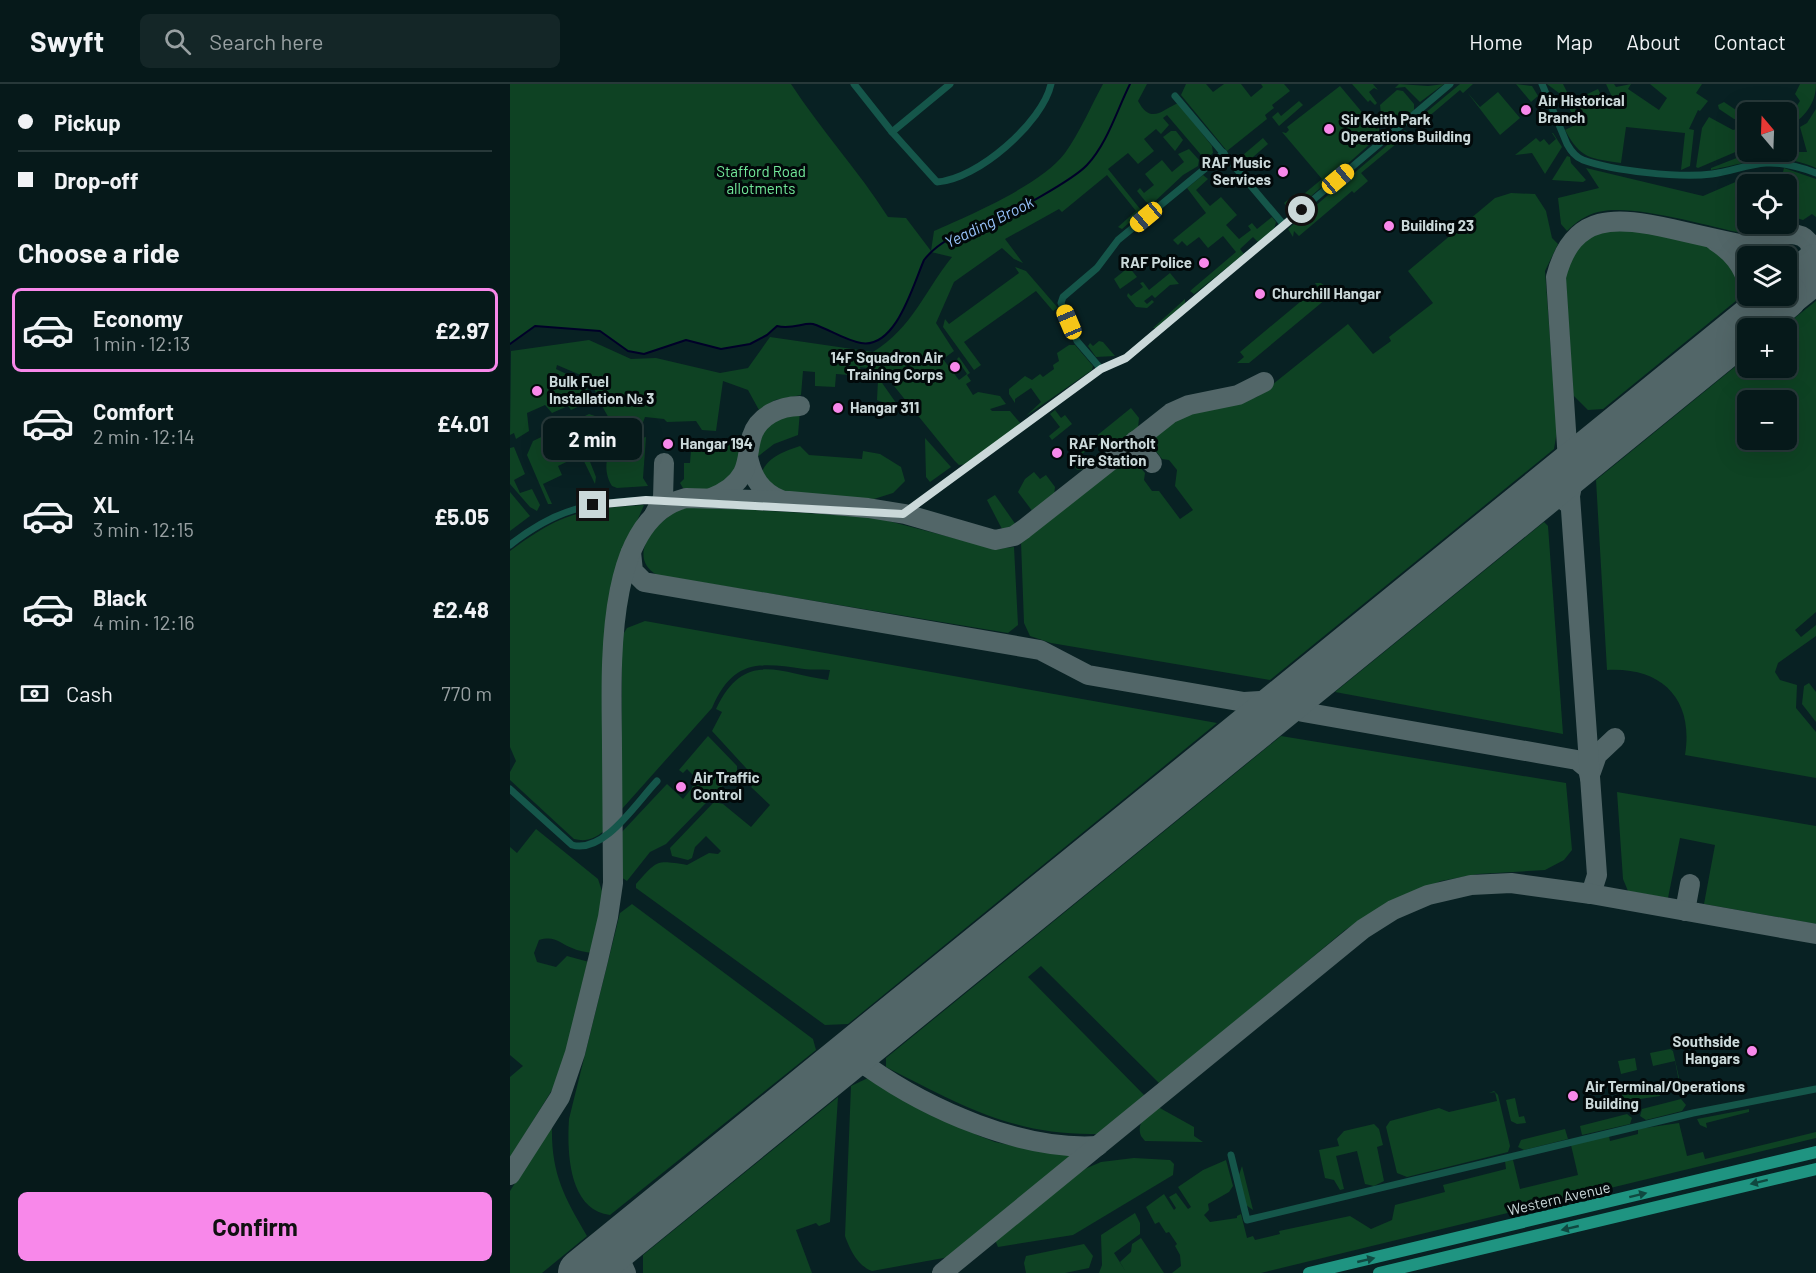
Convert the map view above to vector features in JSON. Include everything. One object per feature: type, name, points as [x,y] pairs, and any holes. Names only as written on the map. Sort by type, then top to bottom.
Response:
[{"type":"highway","name":"Western Avenue","points":[[1309,1273],[1816,1152]]},
{"type":"highway","name":"Western Avenue","points":[[1379,1273],[1816,1169]]},
{"type":"street","points":[[854,84],[933,179],[945,182],[988,160],[1016,139],[1036,115],[1051,84]]},
{"type":"street","points":[[892,132],[950,84]]},
{"type":"street","points":[[510,545],[550,517],[606,502],[662,501],[903,514],[1101,369],[1126,358],[1450,84]]},
{"type":"street","points":[[1542,84],[1567,144],[1572,153],[1582,160],[1646,172],[1703,175],[1767,163],[1797,166],[1816,173]]},
{"type":"street","points":[[1175,96],[1284,225]]},
{"type":"street","points":[[1101,369],[1077,341],[1061,303],[1063,297],[1101,264],[1118,240],[1224,153]]},
{"type":"street","points":[[510,789],[572,845],[582,848],[602,841],[657,781]]},
{"type":"street","points":[[1231,1155],[1247,1220],[1693,1113],[1816,1089]]},
{"type":"green space","name":"Stafford Road allotments","points":[[510,84],[791,84],[888,217],[906,218],[931,251],[934,231],[1004,198],[1054,165],[1076,136],[1103,84],[1147,84],[1138,101],[1147,112],[1152,114],[1162,112],[1178,103],[1212,146],[1213,153],[1207,158],[1202,156],[1167,115],[1163,118],[1169,125],[1161,134],[1156,129],[1144,139],[1154,151],[1138,164],[1128,153],[1108,169],[1141,210],[1122,229],[1118,227],[1136,211],[1107,175],[1062,212],[1059,209],[1005,239],[1023,263],[1014,259],[1002,248],[954,282],[936,323],[954,351],[943,359],[959,380],[967,374],[957,359],[959,357],[970,373],[967,375],[971,381],[966,384],[973,395],[978,392],[1000,396],[1006,404],[990,409],[1010,411],[1021,424],[968,464],[959,465],[954,460],[881,370],[860,367],[862,376],[836,374],[835,387],[815,386],[815,372],[803,371],[801,395],[775,400],[759,410],[748,390],[723,381],[716,431],[702,430],[696,421],[667,422],[664,419],[645,417],[642,425],[617,429],[590,379],[557,365],[556,369],[585,383],[593,404],[584,404],[571,410],[568,406],[552,413],[545,405],[527,413],[529,431],[516,439],[514,433],[510,435],[511,351],[589,340],[631,359],[656,358],[720,373],[748,368],[770,337],[873,352],[898,332],[908,320],[952,257],[931,252],[924,260],[902,313],[884,336],[873,342],[855,342],[809,324],[777,326],[767,335],[750,344],[721,349],[686,340],[644,354],[628,351],[600,331],[536,326],[510,344]]},
{"type":"green space","points":[[1186,84],[1206,84],[1213,92],[1224,84],[1241,84],[1251,97],[1263,87],[1261,84],[1284,84],[1290,91],[1272,105],[1274,108],[1265,115],[1267,119],[1227,151],[1181,95]]},
{"type":"green space","points":[[1352,84],[1373,84],[1378,90],[1374,88],[1369,92],[1377,103],[1375,105],[1370,100],[1368,102]]},
{"type":"green space","points":[[1399,84],[1428,86],[1444,84],[1420,102],[1405,87],[1395,88]]},
{"type":"green space","points":[[1460,84],[1473,84],[1463,93],[1460,90],[1427,118],[1424,114]]},
{"type":"green space","points":[[1516,84],[1532,86],[1538,96],[1531,102]]},
{"type":"green space","points":[[1547,84],[1563,84],[1576,110],[1585,106],[1581,97],[1598,89],[1606,105],[1614,101],[1606,84],[1614,84],[1616,87],[1631,84],[1628,89],[1659,110],[1667,98],[1650,84],[1702,84],[1696,93],[1708,101],[1700,111],[1698,110],[1689,129],[1694,130],[1690,166],[1681,170],[1685,133],[1626,127],[1621,163],[1588,156],[1576,147],[1565,130],[1577,124],[1563,96]]},
{"type":"green space","points":[[1800,84],[1816,84],[1814,98],[1808,110],[1797,121],[1797,106],[1800,101],[1795,94]]},
{"type":"green space","points":[[1340,86],[1376,129],[1379,128],[1379,136],[1292,213],[1284,203],[1295,194],[1299,198],[1322,179],[1282,132],[1286,133],[1289,130],[1287,127]]},
{"type":"green space","points":[[1397,90],[1403,91],[1414,104],[1414,110],[1398,124],[1390,124],[1381,114],[1380,105]]},
{"type":"green space","points":[[1467,92],[1480,107],[1498,92],[1520,118],[1500,135]]},
{"type":"green space","points":[[1299,101],[1303,105],[1279,126],[1272,117],[1278,112],[1281,116]]},
{"type":"green space","points":[[1724,102],[1737,111],[1737,119],[1719,109],[1718,105]]},
{"type":"green space","points":[[1816,109],[1816,168],[1797,162],[1797,152],[1807,152],[1800,127],[1807,123]]},
{"type":"green space","points":[[1709,117],[1733,130],[1737,129],[1737,151],[1696,167],[1702,128]]},
{"type":"green space","points":[[1405,130],[1408,134],[1361,173],[1368,181],[1354,193],[1352,191],[1299,236],[1294,231],[1293,237],[1288,229]]},
{"type":"green space","points":[[1171,131],[1176,131],[1183,140],[1175,151],[1163,137]]},
{"type":"green space","points":[[1552,133],[1562,147],[1545,174],[1532,153],[1515,155],[1536,138],[1540,142],[1544,139],[1549,145],[1556,139]]},
{"type":"green space","points":[[1263,138],[1268,144],[1245,164],[1238,164],[1236,161]]},
{"type":"green space","points":[[1189,149],[1199,160],[1198,166],[1183,175],[1152,204],[1146,202],[1137,191],[1140,188],[1144,193],[1154,185],[1145,174],[1162,160],[1172,172],[1184,162],[1178,154]]},
{"type":"green space","points":[[1567,156],[1586,180],[1583,182],[1552,180]]},
{"type":"green space","points":[[1737,158],[1737,162],[1747,162],[1711,170],[1711,168]]},
{"type":"green space","points":[[1586,168],[1703,196],[1737,181],[1737,232],[1649,213],[1612,210],[1589,215],[1567,231],[1561,224],[1558,198],[1599,188]]},
{"type":"green space","points":[[1784,168],[1816,179],[1816,217],[1812,214],[1803,220],[1797,218],[1797,174],[1782,174]]},
{"type":"green space","points":[[1203,175],[1208,179],[1196,190],[1210,206],[1221,197],[1237,215],[1226,225],[1239,239],[1251,230],[1248,226],[1252,223],[1257,229],[1272,217],[1276,222],[1274,229],[1258,242],[1253,237],[1240,249],[1244,254],[1194,294],[1190,291],[1236,252],[1223,236],[1208,248],[1199,237],[1187,246],[1182,241],[1178,245],[1173,240],[1206,213],[1187,188]]},
{"type":"green space","points":[[1511,193],[1535,194],[1546,211],[1552,238],[1558,244],[1545,271],[1557,431],[1554,449],[1270,680],[1051,643],[1030,636],[1024,623],[1021,542],[1125,460],[1134,460],[1145,473],[1144,480],[1152,491],[1159,491],[1180,519],[1193,510],[1175,486],[1177,470],[1169,460],[1162,459],[1152,446],[1154,437],[1172,422],[1192,413],[1257,397],[1348,324],[1373,354],[1391,341],[1389,337],[1433,303],[1408,271],[1495,198]]},
{"type":"green space","points":[[1618,227],[1702,244],[1723,258],[1737,282],[1737,300],[1603,409],[1588,410],[1573,395],[1565,269],[1586,238]]},
{"type":"green space","points":[[1015,267],[1026,271],[1058,308],[1053,311],[1036,291],[964,342],[981,365],[974,370],[943,327],[945,319],[949,324],[1019,273]]},
{"type":"green space","points":[[1129,267],[1137,277],[1120,289],[1114,279]]},
{"type":"green space","points":[[1170,273],[1179,284],[1170,285],[1155,298],[1152,295],[1144,301],[1147,304],[1152,300],[1154,302],[1147,308],[1136,307],[1127,296],[1128,293],[1131,296],[1143,287],[1140,283],[1143,282],[1149,290]]},
{"type":"green space","points":[[1315,283],[1321,283],[1327,288],[1326,299],[1249,363],[1237,363],[1244,357],[1240,352],[1318,287]]},
{"type":"green space","points":[[1185,299],[1185,305],[1157,328],[1153,328]]},
{"type":"green space","points":[[1816,301],[1816,612],[1795,630],[1801,637],[1816,625],[1816,636],[1778,663],[1775,672],[1780,680],[1797,685],[1796,708],[1816,732],[1816,778],[1685,755],[1687,735],[1684,718],[1679,703],[1670,691],[1659,681],[1644,674],[1607,670],[1596,480],[1737,365],[1737,378],[1797,378],[1797,318],[1795,318]]},
{"type":"green space","points":[[1099,341],[1103,342],[1115,356],[1096,357],[1088,346],[1090,343],[1093,346]]},
{"type":"green space","points":[[1069,345],[1075,345],[1093,366],[1092,370],[1026,416],[1041,402],[1031,388],[1015,399],[1015,403],[1009,394],[1009,389],[1025,376],[1032,380],[1040,374],[1043,377],[1054,369],[1053,365],[1059,361],[1057,353]]},
{"type":"green space","points":[[878,380],[880,380],[901,410],[877,400]]},
{"type":"green space","points":[[1131,408],[1139,418],[1138,428],[1115,447],[1104,448],[1093,438]]},
{"type":"green space","points":[[1055,410],[1061,418],[1065,415],[1072,424],[1052,440],[1049,436],[1060,427],[1050,414]]},
{"type":"green space","points":[[800,411],[798,435],[774,444],[756,458],[763,432],[768,426],[782,416]]},
{"type":"green space","points":[[589,414],[601,418],[609,432],[598,453],[592,440],[583,444],[596,477],[595,484],[581,455],[558,466],[562,475],[543,484],[552,504],[548,504],[527,455],[533,441]]},
{"type":"green space","points":[[646,437],[643,478],[648,486],[617,488],[612,486],[606,468],[611,450],[621,442]]},
{"type":"green space","points":[[925,438],[951,467],[930,482],[926,477]]},
{"type":"green space","points":[[703,440],[716,440],[739,448],[737,467],[729,478],[718,486],[701,489],[683,488],[680,483],[684,479],[684,463],[690,463],[691,450],[698,449]]},
{"type":"green space","points":[[1092,440],[1089,444],[1091,447],[1081,455],[1086,463],[1086,469],[1077,470],[1068,459]]},
{"type":"green space","points":[[800,446],[809,455],[862,459],[863,451],[880,454],[901,467],[905,481],[893,493],[874,499],[788,493],[773,487],[762,472],[768,462]]},
{"type":"green space","points":[[514,447],[525,474],[514,480],[520,493],[532,489],[540,505],[537,511],[530,507],[510,484],[510,448]]},
{"type":"green space","points":[[1034,472],[1040,479],[1046,475],[1055,487],[1054,496],[1033,512],[1018,492],[1025,479]]},
{"type":"green space","points":[[510,492],[530,516],[510,531]]},
{"type":"green space","points":[[995,495],[1016,525],[1003,531],[987,500]]},
{"type":"green space","points":[[644,505],[618,565],[605,644],[604,831],[590,839],[574,839],[510,780],[510,772],[516,761],[510,747],[510,551],[544,528],[572,515],[587,511]]},
{"type":"green space","points":[[687,506],[873,517],[996,549],[1014,547],[1018,625],[1008,633],[657,575],[647,566],[644,557],[645,546],[658,526]]},
{"type":"green space","points":[[1544,522],[1548,526],[1563,734],[1335,692]]},
{"type":"green space","points":[[645,621],[1217,723],[848,1024],[825,1025],[636,888],[636,884],[653,866],[663,862],[687,865],[709,853],[718,854],[721,851],[706,836],[695,847],[692,858],[688,860],[672,856],[670,848],[714,802],[723,804],[751,827],[770,805],[751,787],[757,780],[712,731],[722,712],[716,709],[727,690],[739,678],[752,671],[779,670],[828,680],[830,670],[773,665],[749,668],[738,673],[720,692],[712,708],[621,810],[622,636],[627,628]]},
{"type":"green space","points":[[1809,683],[1816,692],[1816,722],[1802,704],[1804,686]]},
{"type":"green space","points":[[708,736],[737,766],[737,771],[666,844],[650,852],[627,881],[621,877],[620,834],[667,784],[683,799],[692,788],[694,776],[687,769],[683,773],[679,770]]},
{"type":"green space","points":[[1281,736],[1566,783],[1572,850],[1564,860],[1545,870],[1478,874],[1441,881],[1390,902],[1345,930],[1160,1084],[1041,966],[1028,977],[1145,1096],[1098,1134],[1039,1130],[1013,1123],[963,1105],[886,1067],[886,1058]]},
{"type":"green space","points":[[1617,792],[1816,826],[1816,924],[1704,904],[1715,845],[1680,838],[1668,898],[1628,891],[1623,879]]},
{"type":"green space","points":[[536,829],[598,879],[603,894],[603,912],[592,953],[577,950],[549,938],[539,940],[534,953],[537,962],[556,967],[567,956],[589,962],[560,1077],[510,1158],[510,1077],[523,1066],[510,1055],[510,847],[517,853]]},
{"type":"green space","points":[[632,904],[813,1039],[816,1050],[610,1215],[596,1211],[578,1191],[570,1162],[569,1119],[620,913]]},
{"type":"green space","points":[[1670,1049],[1673,1051],[1682,1091],[1677,1092],[1676,1088],[1680,1087],[1675,1061],[1653,1066],[1650,1053]]},
{"type":"green space","points":[[1635,1058],[1637,1070],[1621,1074],[1618,1061]]},
{"type":"green space","points":[[870,1077],[977,1135],[995,1142],[1074,1155],[949,1257],[872,1271],[867,1269],[852,1252],[845,1236],[851,1086]]},
{"type":"green space","points":[[1624,1087],[1626,1093],[1658,1089],[1660,1096],[1640,1099],[1625,1105],[1618,1098],[1622,1096],[1621,1088]]},
{"type":"green space","points":[[1495,1092],[1498,1095],[1510,1146],[1508,1152],[1407,1177],[1397,1173],[1386,1127],[1390,1121],[1439,1108],[1449,1112],[1497,1101]]},
{"type":"green space","points":[[838,1097],[830,1222],[819,1226],[816,1223],[796,1230],[812,1273],[643,1273],[643,1255]]},
{"type":"green space","points":[[1515,1098],[1519,1117],[1524,1116],[1526,1123],[1517,1124],[1511,1121],[1506,1100]]},
{"type":"green space","points":[[1681,1099],[1686,1105],[1682,1111],[1646,1120],[1640,1116],[1642,1109]]},
{"type":"green space","points":[[1158,1107],[1194,1127],[1194,1136],[1203,1142],[1145,1141],[1141,1136],[1140,1126]]},
{"type":"green space","points":[[1749,1109],[1749,1112],[1706,1123],[1707,1128],[1700,1125],[1697,1119]]},
{"type":"green space","points":[[1627,1114],[1632,1118],[1630,1124],[1582,1135],[1580,1126]]},
{"type":"green space","points":[[1679,1123],[1687,1156],[1703,1152],[1705,1159],[1816,1132],[1816,1138],[1261,1273],[1172,1273],[1181,1266],[1180,1255],[1175,1246],[1177,1244],[1159,1222],[1155,1224],[1146,1207],[1164,1194],[1174,1210],[1176,1208],[1169,1197],[1176,1193],[1188,1209],[1191,1207],[1178,1187],[1203,1170],[1226,1160],[1233,1186],[1229,1192],[1208,1204],[1209,1210],[1204,1215],[1210,1222],[1237,1218],[1241,1214],[1247,1238],[1253,1236],[1255,1240],[1280,1234],[1279,1231],[1350,1216],[1371,1229],[1392,1220],[1395,1205],[1445,1192],[1443,1185],[1506,1169],[1505,1161],[1513,1160],[1520,1189],[1578,1175],[1571,1145],[1609,1136],[1610,1141],[1638,1134],[1638,1129]]},
{"type":"green space","points":[[1374,1124],[1379,1129],[1383,1145],[1377,1147],[1384,1181],[1374,1186],[1365,1184],[1357,1151],[1336,1156],[1344,1189],[1340,1190],[1334,1180],[1325,1178],[1319,1150],[1339,1146],[1337,1139],[1344,1131]]},
{"type":"green space","points":[[552,1127],[554,1158],[560,1184],[587,1236],[542,1273],[510,1273],[510,1191]]},
{"type":"green space","points":[[1565,1129],[1568,1139],[1524,1150],[1518,1147],[1521,1140]]},
{"type":"green space","points":[[1134,1158],[1170,1160],[1174,1164],[1173,1175],[1073,1235],[998,1247],[995,1240],[1080,1171],[1101,1162]]},
{"type":"green space","points":[[1242,1166],[1253,1210],[1246,1205],[1239,1175]]},
{"type":"green space","points":[[1135,1213],[1140,1223],[1140,1234],[1114,1253],[1126,1272],[1120,1262],[1131,1252],[1132,1244],[1141,1238],[1164,1273],[1099,1273],[1102,1265],[1101,1235]]},
{"type":"green space","points":[[1084,1244],[1093,1256],[1089,1268],[1065,1273],[1026,1273],[1024,1263],[1026,1256]]},
{"type":"waterway","name":"Yeading Brook","points":[[510,344],[535,326],[600,331],[628,351],[644,354],[686,340],[721,349],[750,344],[767,335],[777,326],[809,324],[855,342],[873,342],[884,336],[902,313],[924,260],[938,246],[955,236],[991,222],[1056,188],[1087,165],[1106,137],[1130,84]]},
{"type":"taxiway","points":[[1556,481],[1568,461],[1556,277],[1564,255],[1574,240],[1586,230],[1600,224],[1633,222],[1749,246],[1786,234],[1798,235],[1804,238],[1811,247],[1813,253],[1811,272]]},
{"type":"taxiway","points":[[1715,241],[1737,262]]},
{"type":"taxiway","points":[[1736,335],[1746,314],[1747,306]]},
{"type":"taxiway","points":[[510,1175],[560,1097],[575,1053],[608,917],[613,883],[612,682],[617,605],[625,568],[639,536],[658,512],[686,498],[789,501],[868,508],[905,514],[995,540],[1014,536],[1171,413],[1189,405],[1238,395],[1264,382]]},
{"type":"taxiway","points":[[711,498],[729,488],[740,478],[746,464],[752,436],[759,423],[778,410],[800,406]]},
{"type":"taxiway","points":[[1135,441],[1152,463]]},
{"type":"taxiway","points":[[1591,894],[1597,875],[1570,496],[1574,479],[1582,465],[1605,441]]},
{"type":"taxiway","points":[[748,457],[758,483],[768,493],[781,500]]},
{"type":"taxiway","points":[[654,515],[663,498],[664,463]]},
{"type":"taxiway","points":[[1529,503],[1543,494],[1555,493],[1570,505]]},
{"type":"taxiway","points":[[631,552],[633,571],[644,582],[1040,650],[1088,675],[1244,702],[1277,700],[1311,680]]},
{"type":"taxiway","points":[[1301,688],[1296,699],[1303,712],[1577,760],[1588,769],[1590,778]]},
{"type":"taxiway","points":[[1259,723],[1274,713],[1293,710]]},
{"type":"taxiway","points":[[1591,772],[1597,755],[1615,738]]},
{"type":"taxiway","points":[[942,1273],[1363,929],[1393,910],[1428,895],[1471,885],[1511,883],[1591,894],[1816,934]]},
{"type":"taxiway","points":[[1685,911],[1690,884]]},
{"type":"taxiway","points":[[870,1037],[864,1052],[868,1067],[892,1083],[948,1112],[1008,1135],[1069,1146],[1098,1146]]},
{"type":"taxiway","points":[[626,1273],[618,1255],[629,1234]]},
{"type":"runway","points":[[1797,283],[1816,268]]},
{"type":"runway","points":[[582,1273],[1771,306]]},
{"type":"place","name":"Air Historical Branch","points":[[1526,110]]},
{"type":"place","name":"Sir Keith Park Operations Building","points":[[1329,129]]},
{"type":"place","name":"RAF Music Services","points":[[1283,172]]},
{"type":"place","name":"Building 23","points":[[1389,226]]},
{"type":"place","name":"RAF Police","points":[[1204,263]]},
{"type":"place","name":"Churchill Hangar","points":[[1260,294]]},
{"type":"place","name":"14F Squadron Air Training Corps","points":[[955,367]]},
{"type":"place","name":"Bulk Fuel Installation № 3","points":[[537,391]]},
{"type":"place","name":"Hangar 311","points":[[838,408]]},
{"type":"place","name":"Hangar 194","points":[[668,444]]},
{"type":"place","name":"RAF Northolt Fire Station","points":[[1057,453]]},
{"type":"place","name":"Air Traffic Control","points":[[681,787]]},
{"type":"place","name":"Southside Hangars","points":[[1752,1051]]},
{"type":"place","name":"Air Terminal/Operations Building","points":[[1573,1096]]},
{"type":"route","points":[[593,505],[646,500],[903,514],[1101,369],[1126,358],[1302,210]]}]
